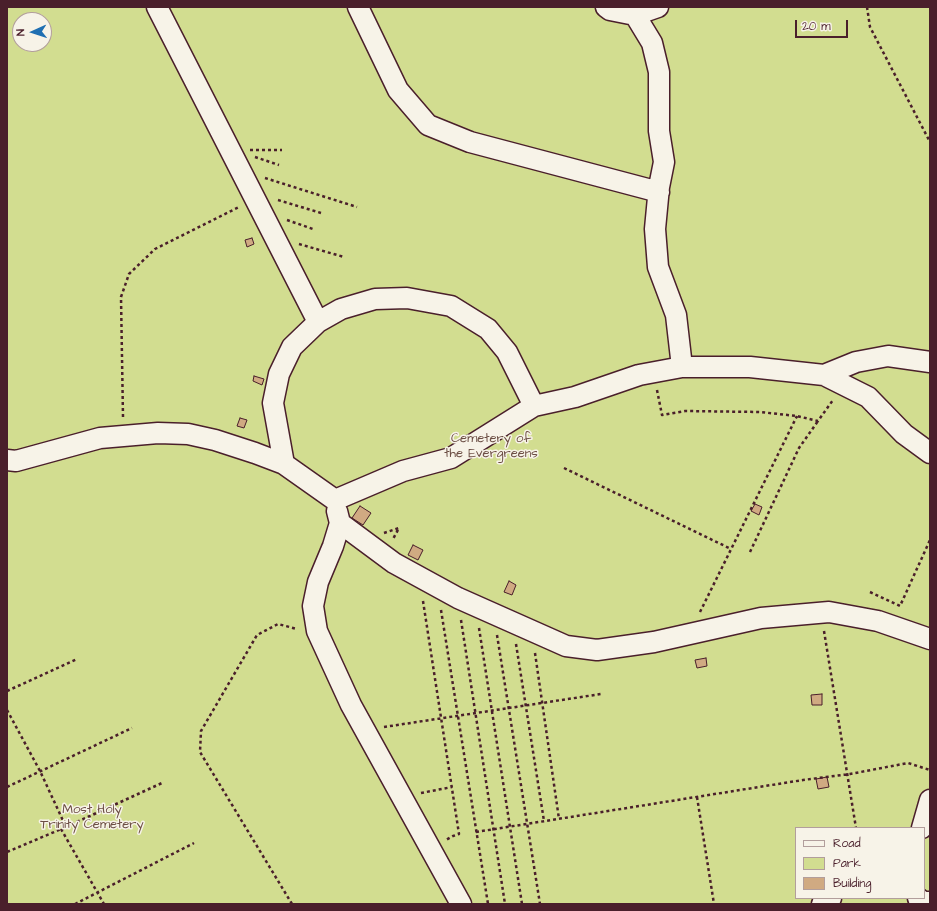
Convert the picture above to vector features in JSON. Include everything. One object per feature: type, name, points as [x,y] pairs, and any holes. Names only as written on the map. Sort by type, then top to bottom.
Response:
[{"type":"lane","points":[[157,7],[245,163],[253,196],[318,322]]},
{"type":"lane","points":[[358,7],[398,90],[428,125],[470,142],[659,192]]},
{"type":"lane","points":[[606,7],[610,10],[635,15],[658,7]]},
{"type":"lane","points":[[635,15],[652,43],[659,72],[659,131],[664,162],[655,229],[658,267],[676,315],[682,367]]},
{"type":"lane","points":[[284,464],[273,403],[279,374],[292,347],[318,322],[341,309],[375,300],[407,298],[451,306],[488,329],[507,352],[534,406]]},
{"type":"lane","points":[[824,375],[856,362],[888,356],[930,362]]},
{"type":"lane","points":[[335,500],[403,470],[451,458],[534,406],[575,397],[639,375],[682,367],[750,367],[824,375],[868,397],[904,434],[930,453]]},
{"type":"lane","points":[[7,460],[16,461],[100,438],[158,433],[188,434],[215,440],[284,464],[335,500],[340,523],[333,546],[318,582],[313,606],[318,630],[351,705],[461,904]]},
{"type":"lane","points":[[340,523],[394,563],[419,577],[466,602],[566,646],[597,650],[654,642],[760,618],[820,612],[829,612],[878,621],[930,639]]},
{"type":"lane","points":[[922,827],[930,800]]},
{"type":"lane","points":[[919,899],[923,902],[930,902]]},
{"type":"path","points":[[867,7],[870,27],[930,142]]},
{"type":"path","points":[[248,150],[282,150]]},
{"type":"path","points":[[245,163],[279,166]]},
{"type":"path","points":[[245,163],[357,206]]},
{"type":"path","points":[[123,436],[121,297],[129,274],[155,249],[253,196],[321,213]]},
{"type":"path","points":[[274,236],[344,257]]},
{"type":"path","points":[[657,388],[662,415],[685,411],[779,413],[818,421]]},
{"type":"path","points":[[750,552],[799,448],[834,399]]},
{"type":"path","points":[[689,634],[797,416]]},
{"type":"path","points":[[564,468],[731,549]]},
{"type":"path","points":[[870,592],[900,606],[930,540]]},
{"type":"path","points":[[419,577],[459,834],[452,836],[431,848]]},
{"type":"path","points":[[438,587],[488,904]]},
{"type":"path","points":[[466,602],[492,711],[522,904]]},
{"type":"path","points":[[466,602],[475,713],[505,904]]},
{"type":"path","points":[[820,612],[856,827]]},
{"type":"path","points":[[493,613],[540,904]]},
{"type":"path","points":[[292,904],[200,752],[201,731],[257,635],[278,624],[301,630],[318,630]]},
{"type":"path","points":[[515,640],[544,821]]},
{"type":"path","points":[[534,651],[559,819]]},
{"type":"path","points":[[7,691],[77,659]]},
{"type":"path","points":[[365,730],[601,694]]},
{"type":"path","points":[[7,710],[40,771],[66,827]]},
{"type":"path","points":[[7,787],[132,728]]},
{"type":"path","points":[[476,832],[847,774],[908,763],[930,770]]},
{"type":"path","points":[[7,852],[162,783]]},
{"type":"path","points":[[402,796],[452,787]]},
{"type":"path","points":[[697,797],[714,904]]},
{"type":"path","points":[[61,829],[104,904]]},
{"type":"path","points":[[75,904],[194,843]]},
{"type":"green space","name":"Cemetery of the Evergreens","points":[[7,7],[930,7],[930,904],[7,904]]},
{"type":"building","points":[[252,238],[254,244],[247,247],[245,240]]},
{"type":"building","points":[[254,376],[264,379],[262,385],[253,381]]},
{"type":"building","points":[[240,418],[247,420],[244,428],[237,426]]},
{"type":"building","points":[[755,504],[762,507],[759,515],[751,511]]},
{"type":"building","points":[[360,506],[371,513],[363,525],[352,518]]},
{"type":"building","points":[[413,545],[423,550],[418,560],[408,555]]},
{"type":"building","points":[[509,581],[516,585],[512,595],[504,592]]},
{"type":"building","points":[[706,658],[707,666],[697,668],[695,660]]},
{"type":"building","points":[[822,694],[822,705],[812,705],[811,695]]},
{"type":"building","points":[[827,777],[829,787],[818,789],[816,779]]},
{"type":"park label","name":"Most Holy Trinity Cemetery","points":[[92,818]]}]
